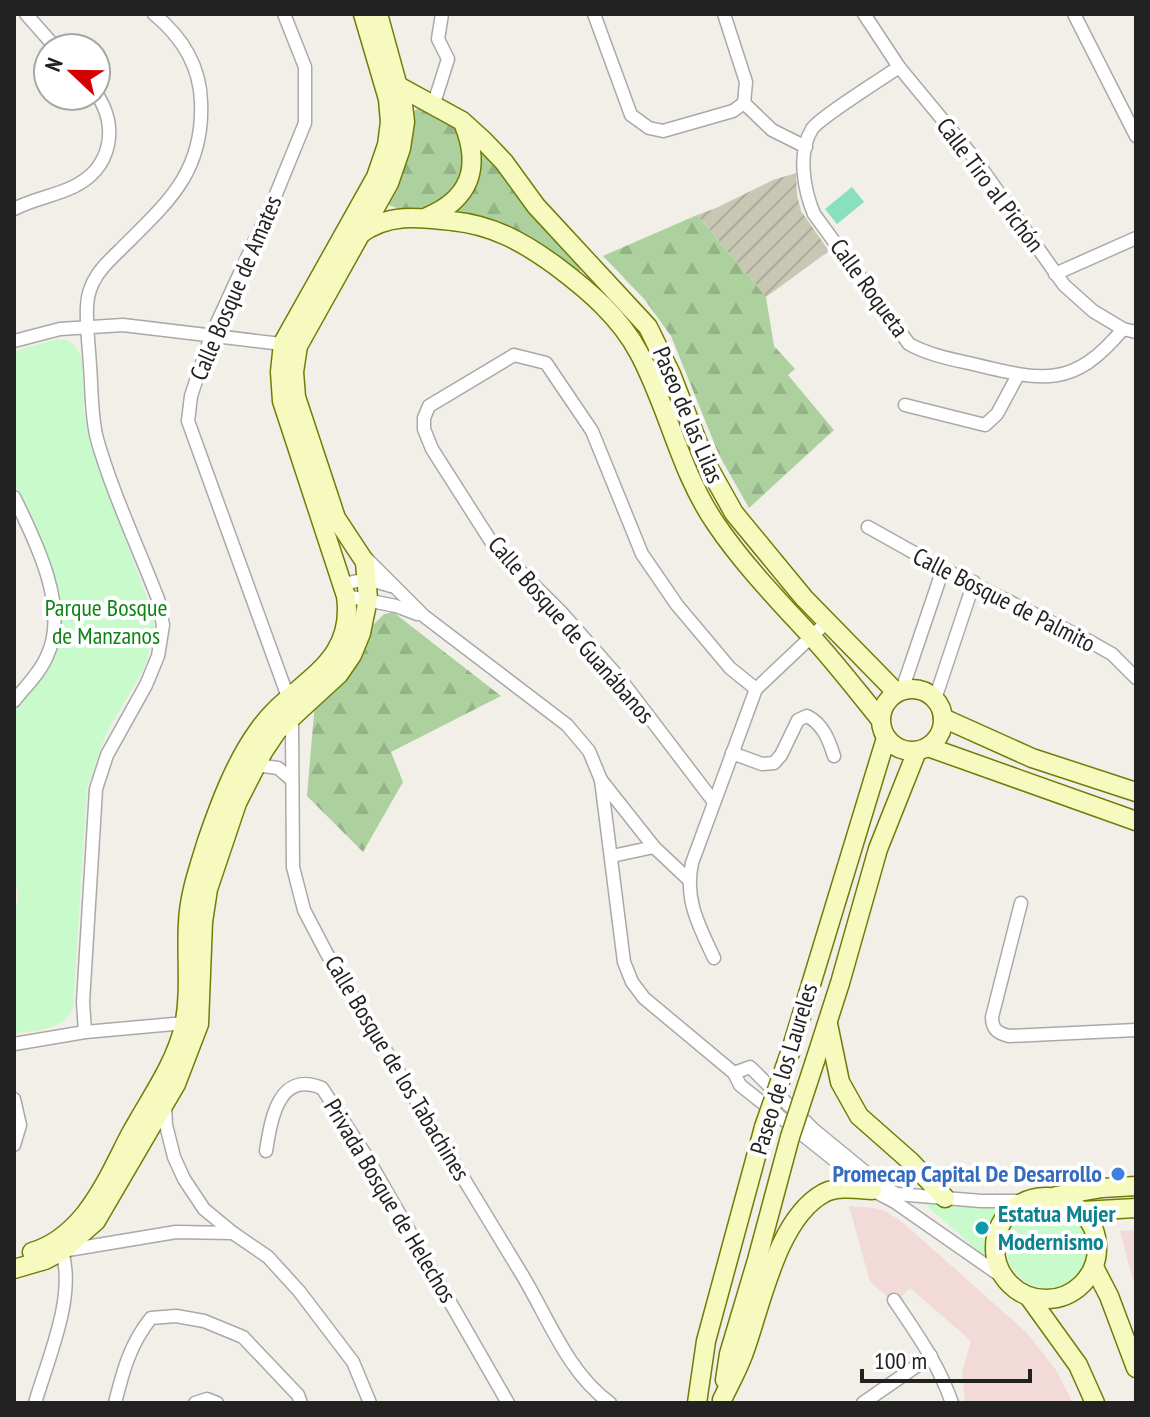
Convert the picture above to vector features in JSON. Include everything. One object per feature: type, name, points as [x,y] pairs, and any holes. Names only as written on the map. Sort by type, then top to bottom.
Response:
[{"type":"street","points":[[26,14],[42,32]]},
{"type":"street","points":[[85,1032],[83,987],[96,789],[114,738],[153,671],[163,625],[158,599],[97,439],[92,409],[88,327],[90,288],[98,272],[174,196],[197,150],[202,122],[200,84],[190,53],[169,26],[154,14]]},
{"type":"street","name":"Calle Bosque de Amates","points":[[284,14],[305,67],[305,123],[211,336],[191,396],[188,421],[288,697]]},
{"type":"street","points":[[363,14],[388,99],[390,122],[384,156],[357,237],[290,345],[296,397],[339,523],[361,554],[424,616],[567,725],[589,751],[601,780],[624,962],[632,982],[644,998],[734,1073],[740,1085],[872,1190],[895,1202],[1004,1278],[1015,1289],[1029,1297],[1044,1300],[1060,1298],[1074,1291],[1094,1267],[1097,1252],[1097,1237],[1082,1211],[1070,1201],[1054,1196]]},
{"type":"street","points":[[14,1269],[45,1260],[62,1251],[89,1229],[162,1079],[185,1023],[188,921],[194,886],[223,797],[249,744],[288,697],[321,671],[339,648],[346,627],[344,590],[282,401],[280,372],[290,345],[369,203],[389,183],[401,148],[405,122],[400,87],[378,14]]},
{"type":"street","points":[[434,103],[448,59],[438,39],[442,14]]},
{"type":"street","points":[[594,14],[631,115],[649,128],[663,131],[733,111],[744,103],[746,82],[724,14]]},
{"type":"street","name":"Calle Tiro al Pichón","points":[[864,14],[899,67],[975,159],[1055,274],[1077,298],[1129,331]]},
{"type":"street","points":[[1074,14],[1136,136]]},
{"type":"street","points":[[744,103],[772,130],[806,147],[813,127],[899,67]]},
{"type":"street","name":"Paseo de las Lilas","points":[[400,87],[462,121],[504,162],[536,206],[648,327],[658,343],[705,461],[722,495],[771,560],[899,691]]},
{"type":"street","points":[[14,209],[73,187],[90,176],[105,156],[111,133],[107,112]]},
{"type":"street","points":[[416,218],[452,204],[468,181],[472,154],[462,121]]},
{"type":"street","name":"Calle Roqueta","points":[[806,147],[805,182],[814,214],[909,344],[924,352],[1018,375],[1052,378],[1076,369],[1103,353],[1129,331]]},
{"type":"street","name":"Paseo de las Lilas","points":[[369,203],[416,218],[478,225],[506,234],[548,260],[602,304],[639,353],[685,470],[704,506],[739,555],[812,636],[880,719]]},
{"type":"street","name":"Paseo de las Lilas","points":[[357,237],[383,222],[416,218]]},
{"type":"street","points":[[1055,274],[1136,238]]},
{"type":"street","points":[[14,341],[60,329],[123,325],[290,345]]},
{"type":"street","name":"Calle Bosque de Guanábanos","points":[[714,802],[621,680],[561,612],[492,543],[432,449],[424,429],[429,406],[514,355],[546,363],[592,431],[642,554],[730,668],[756,689]]},
{"type":"street","points":[[905,405],[985,425],[997,414],[1018,375]]},
{"type":"street","points":[[14,497],[43,556],[50,584],[53,628],[46,658],[14,701]]},
{"type":"street","name":"Calle Bosque de Palmito","points":[[868,527],[943,569],[1112,654],[1136,678]]},
{"type":"street","points":[[14,1256],[39,1250],[98,1208],[165,1103],[188,1056],[199,1024],[203,922],[208,889],[237,803],[277,731],[332,682],[346,665],[361,633],[368,599],[361,554]]},
{"type":"street","points":[[943,569],[899,691],[883,708],[880,719],[886,738],[900,750],[922,749],[1136,821]]},
{"type":"street","points":[[344,590],[367,579],[382,581],[397,589]]},
{"type":"street","points":[[935,699],[974,582]]},
{"type":"street","points":[[344,590],[424,616]]},
{"type":"street","points":[[714,958],[694,916],[688,879],[714,802],[756,689],[828,621]]},
{"type":"street","points":[[899,691],[920,689],[935,699],[943,718],[936,740],[922,749]]},
{"type":"street","name":"Calle Bosque de los Tabachines","points":[[288,697],[291,716],[293,867],[304,910],[327,954],[523,1276],[574,1367],[596,1393],[610,1403]]},
{"type":"street","points":[[732,753],[762,764],[774,763],[798,720],[807,716],[829,739],[834,756]]},
{"type":"street","points":[[943,718],[1032,758],[1136,792]]},
{"type":"street","name":"Paseo de los Laureles","points":[[694,1400],[706,1341],[764,1127],[791,1050],[886,738]]},
{"type":"street","name":"Paseo de los Laureles","points":[[722,1401],[729,1354],[790,1137],[828,1023],[878,849],[922,749]]},
{"type":"street","points":[[256,765],[278,768],[292,780]]},
{"type":"street","points":[[601,780],[654,847],[688,879]]},
{"type":"street","points":[[854,844],[869,843],[878,849]]},
{"type":"street","points":[[612,856],[654,847]]},
{"type":"street","points":[[1021,903],[992,1017],[992,1026],[998,1033],[1009,1036],[1136,1030]]},
{"type":"street","points":[[14,1044],[85,1032],[185,1023]]},
{"type":"street","points":[[828,1023],[840,1082],[859,1116],[910,1161],[945,1198]]},
{"type":"street","points":[[734,1073],[750,1067],[814,1130],[886,1189],[908,1196],[1022,1201],[1038,1196],[1136,1186]]},
{"type":"street","name":"Privada Bosque de Helechos","points":[[266,1151],[275,1107],[284,1094],[299,1085],[312,1084],[322,1088],[365,1154],[508,1403]]},
{"type":"street","points":[[14,1099],[20,1125],[14,1145]]},
{"type":"street","points":[[165,1103],[170,1146],[184,1179],[204,1209],[268,1257],[299,1291],[353,1362],[370,1403]]},
{"type":"street","points":[[722,1401],[742,1359],[783,1240],[796,1220],[808,1205],[824,1193],[837,1189],[872,1190]]},
{"type":"street","points":[[1004,1278],[995,1258],[995,1236],[1005,1216],[1022,1201]]},
{"type":"street","points":[[1082,1211],[1136,1208]]},
{"type":"street","points":[[62,1251],[176,1232],[233,1233]]},
{"type":"street","points":[[35,1403],[65,1298],[67,1271],[62,1251]]},
{"type":"street","points":[[1094,1267],[1109,1296],[1136,1368]]},
{"type":"street","points":[[1029,1297],[1078,1365],[1095,1403]]},
{"type":"street","points":[[894,1300],[943,1377],[952,1403]]},
{"type":"street","points":[[115,1403],[124,1364],[136,1336],[151,1318],[176,1316],[204,1321],[243,1337],[298,1395],[301,1403]]},
{"type":"street","points":[[863,1403],[931,1356]]},
{"type":"street","points":[[195,1403],[207,1399],[217,1403]]},
{"type":"shaded area","points":[[796,173],[801,211],[829,251],[766,297],[697,215],[773,180]]},
{"type":"shaded area","points":[[849,1206],[885,1211],[917,1235],[1027,1333],[1056,1370],[1073,1403],[965,1403],[962,1372],[971,1341],[910,1288],[895,1303],[870,1282]]},
{"type":"shaded area","points":[[1136,1230],[1136,1292],[1120,1231]]},
{"type":"green space","points":[[421,106],[456,123],[464,146],[462,178],[441,204],[411,213],[383,203],[413,112]]},
{"type":"green space","points":[[476,146],[582,268],[577,274],[448,215]]},
{"type":"green space","points":[[852,187],[864,202],[837,224],[825,209]]},
{"type":"green space","points":[[697,215],[766,297],[774,346],[795,369],[788,375],[834,430],[749,508],[719,455],[671,336],[645,300],[603,256]]},
{"type":"green space","name":"Parque Bosque de Manzanos","points":[[58,339],[74,345],[82,357],[84,410],[89,441],[154,617],[154,634],[144,668],[106,734],[87,788],[73,1008],[69,1016],[56,1025],[14,1034],[14,919],[18,897],[14,869],[14,711],[47,669],[59,636],[57,598],[48,554],[14,483],[14,351]]},
{"type":"green space","points":[[393,612],[501,696],[391,752],[403,782],[363,852],[307,796],[315,701],[373,625],[384,614]]},
{"type":"green space","points":[[919,1199],[1000,1208],[985,1257]]},
{"type":"green space","points":[[1047,1206],[1063,1209],[1076,1218],[1085,1231],[1088,1247],[1085,1263],[1076,1276],[1063,1285],[1047,1288],[1031,1285],[1018,1276],[1009,1263],[1006,1247],[1009,1231],[1018,1218],[1031,1209]]},
{"type":"place","name":"Promecap Capital De Desarrollo","points":[[1118,1174]]},
{"type":"place","name":"Estatua Mujer Modernismo","points":[[982,1228]]}]
